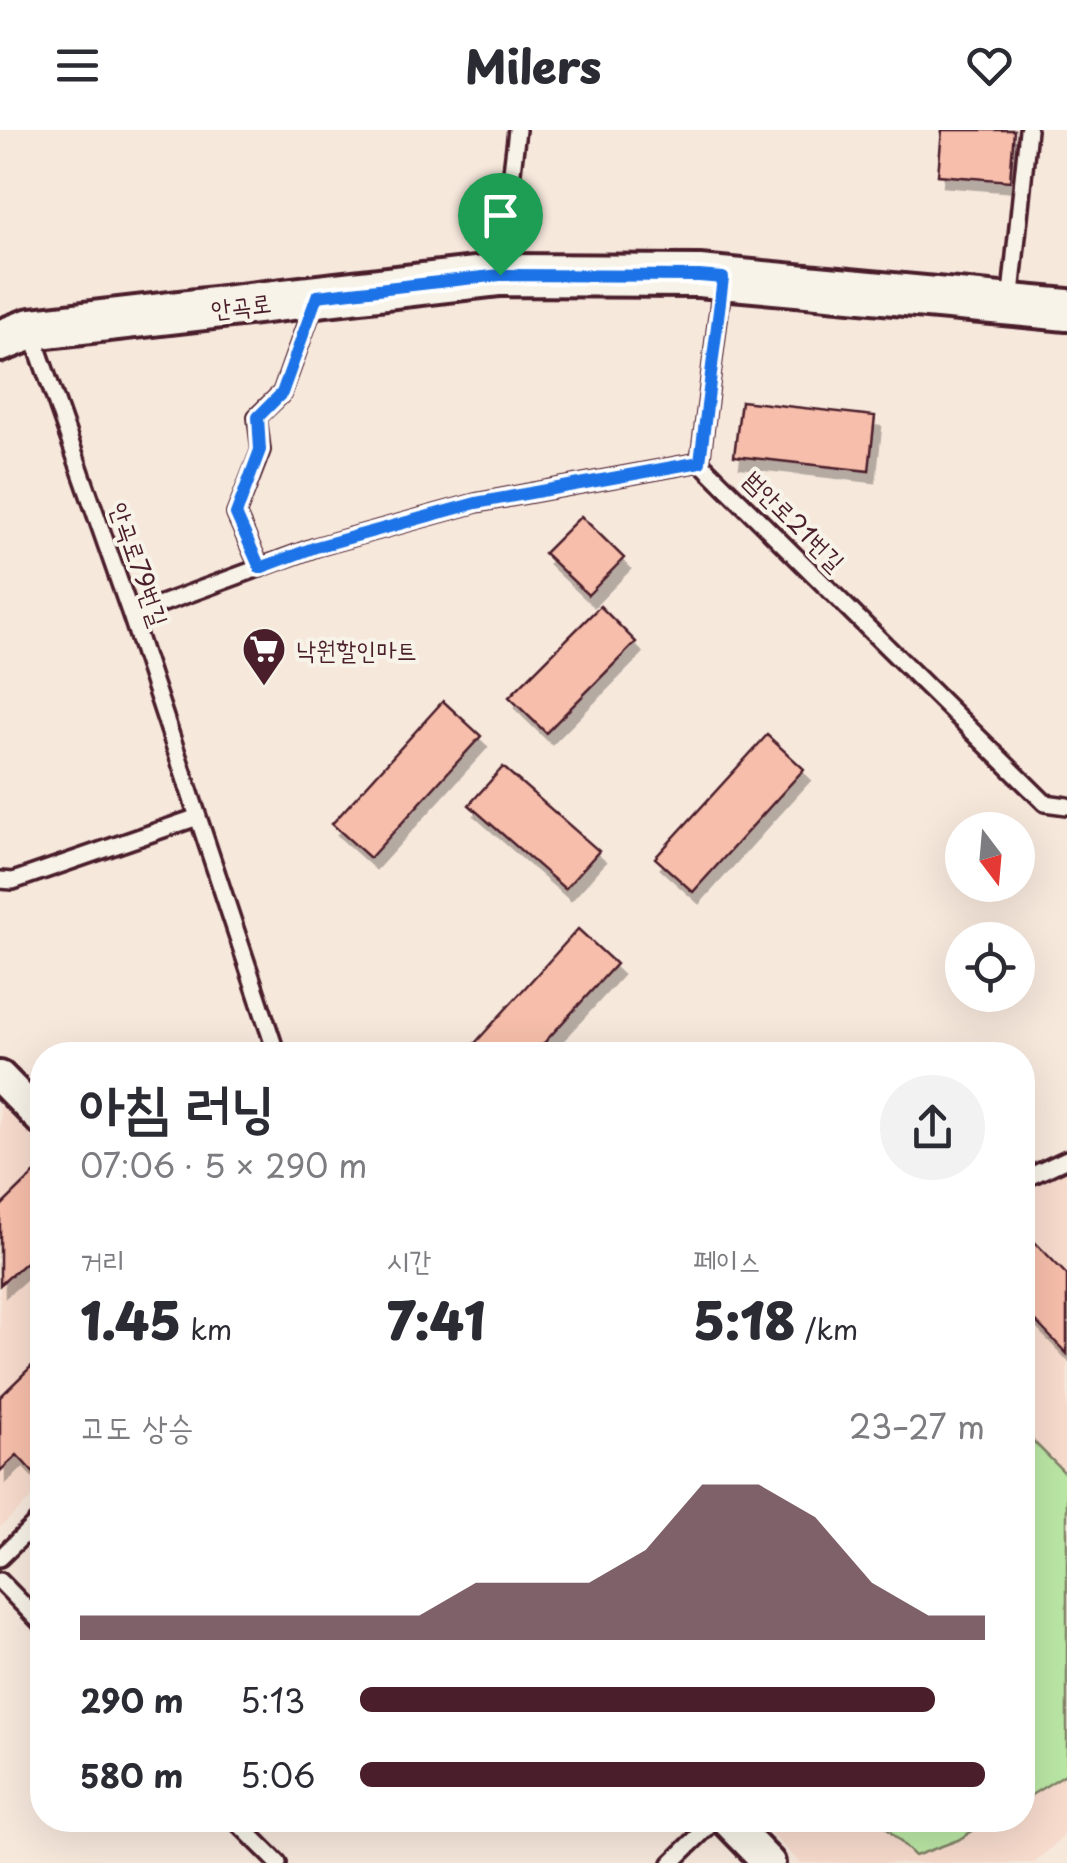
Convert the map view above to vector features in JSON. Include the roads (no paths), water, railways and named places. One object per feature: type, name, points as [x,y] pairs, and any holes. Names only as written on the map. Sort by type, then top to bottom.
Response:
[{"type":"street","name":"안곡로","points":[[15,335],[500,275],[699,276],[1067,310]]},
{"type":"street","points":[[0,1077],[30,1108]]},
{"type":"street","points":[[739,1832],[769,1863]]},
{"type":"lane","points":[[500,275],[517,130]]},
{"type":"lane","points":[[1010,304],[1028,130]]},
{"type":"lane","points":[[131,615],[316,547],[476,503],[700,462],[723,278]]},
{"type":"lane","points":[[260,568],[236,514],[260,450],[258,417],[282,393],[317,296]]},
{"type":"lane","name":"안곡로79번길","points":[[15,335],[131,615],[273,1042]]},
{"type":"lane","name":"범안로21번길","points":[[700,462],[1046,803],[1067,806]]},
{"type":"lane","points":[[0,880],[14,882],[198,817]]},
{"type":"lane","points":[[1035,1174],[1067,1159]]},
{"type":"lane","points":[[0,1558],[30,1529]]},
{"type":"lane","points":[[0,1581],[30,1612]]},
{"type":"lane","points":[[247,1832],[278,1863]]},
{"type":"lane","points":[[672,1863],[703,1832]]},
{"type":"place","name":"낙원할인마트","points":[[264,687]]}]
